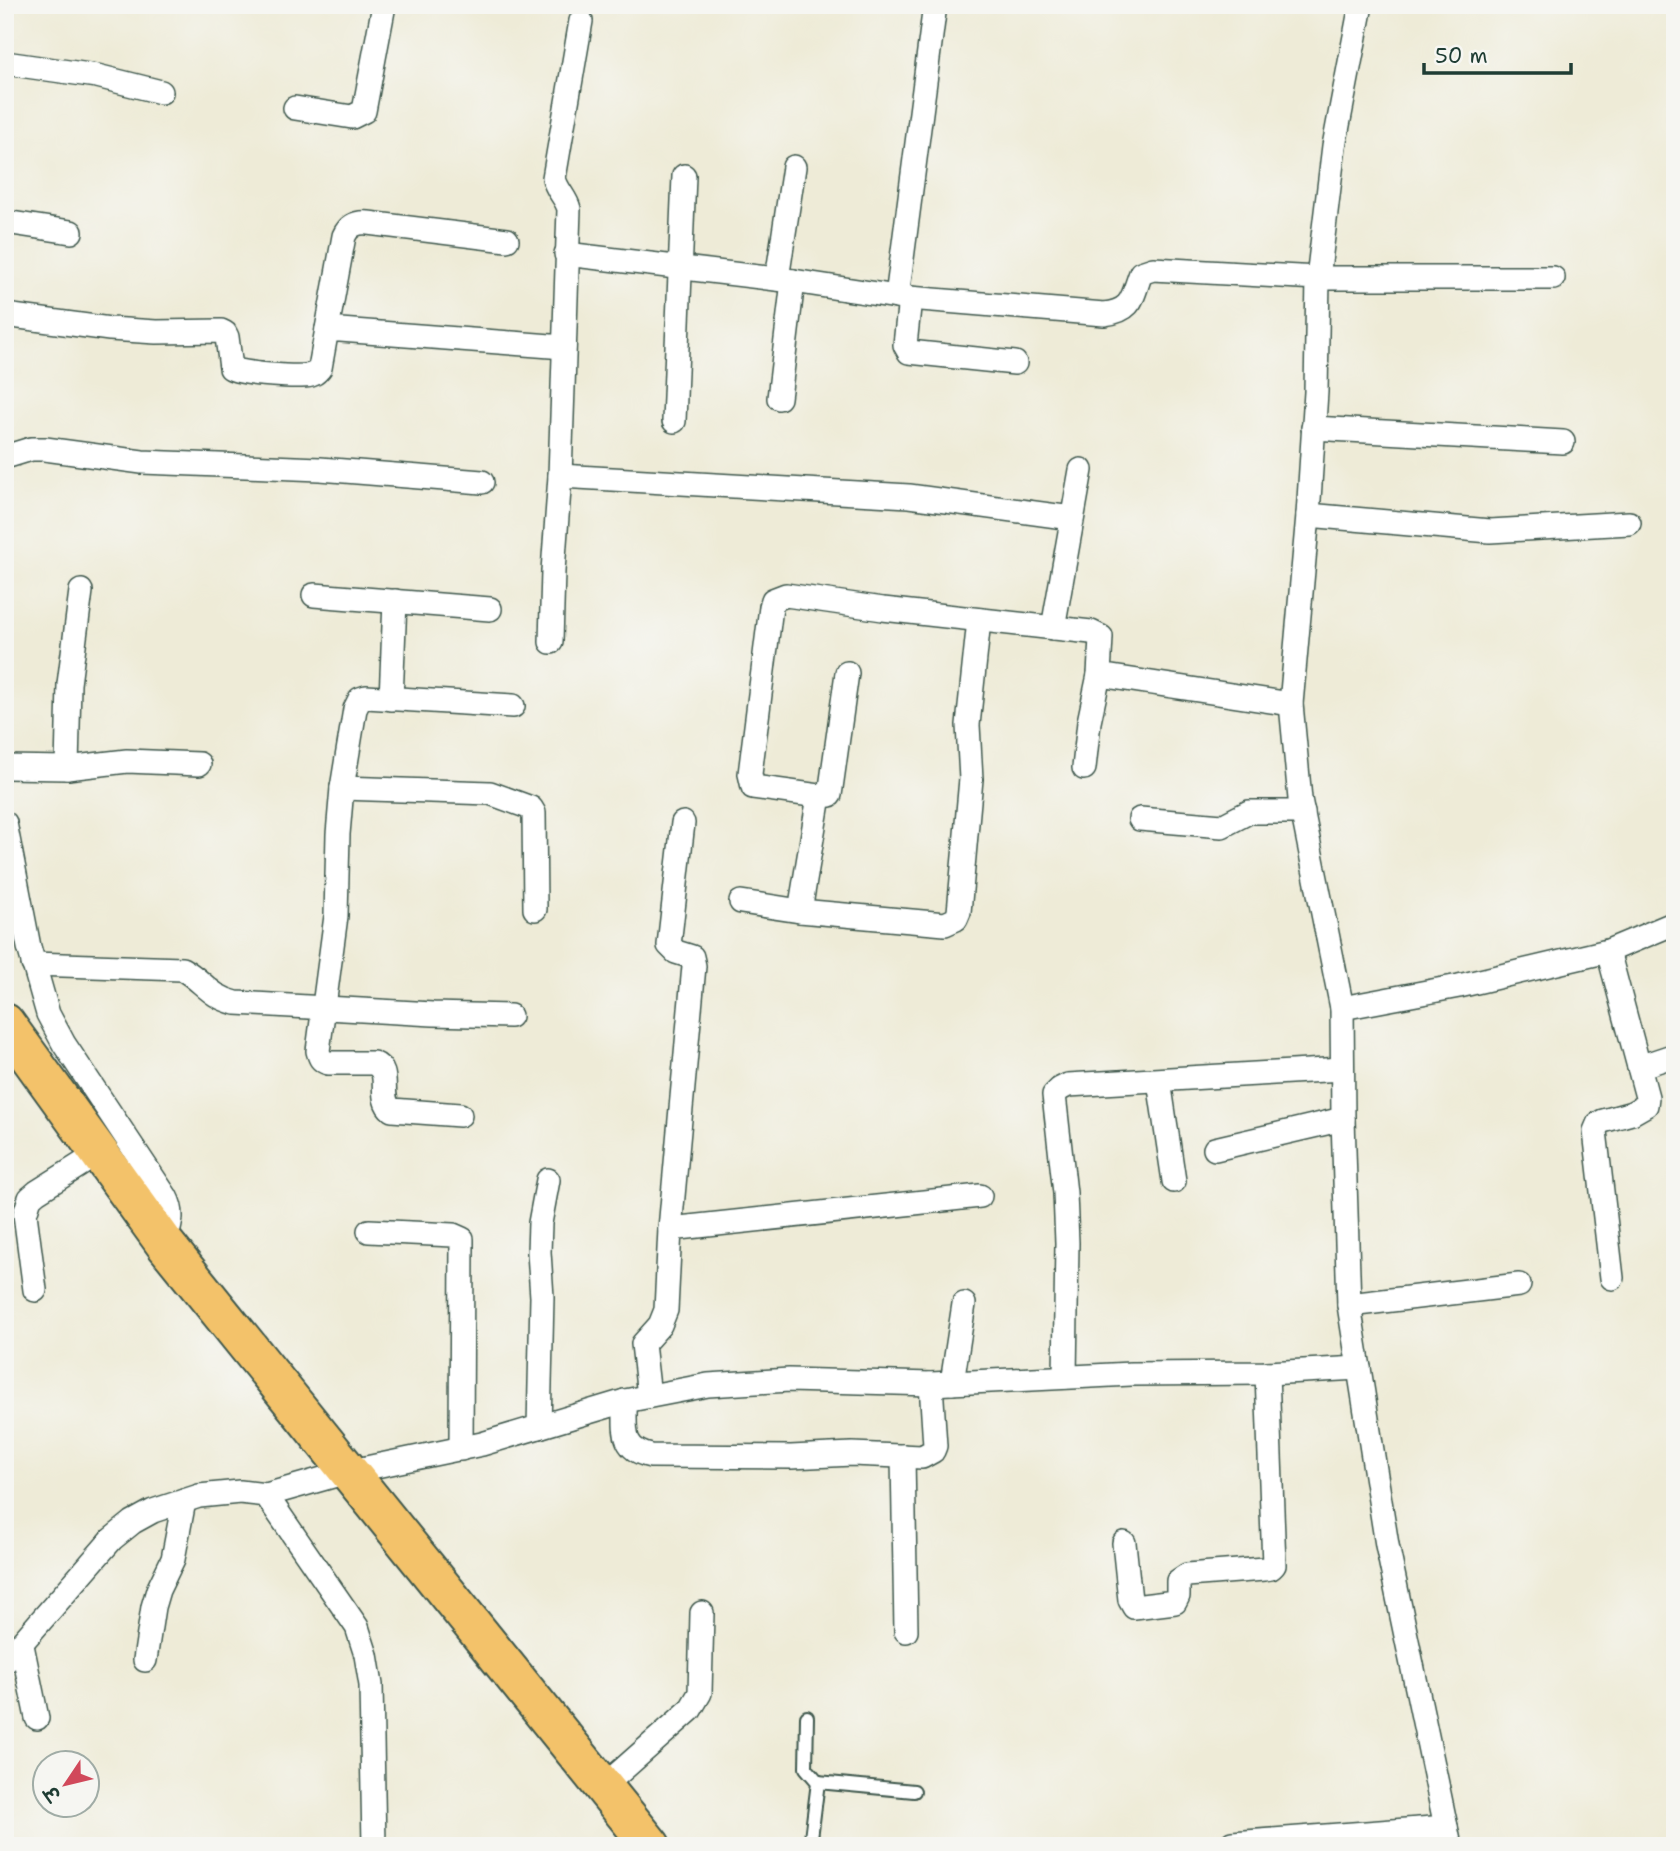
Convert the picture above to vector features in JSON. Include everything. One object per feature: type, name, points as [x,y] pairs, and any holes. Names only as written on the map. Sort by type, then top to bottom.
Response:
[{"type":"highway","points":[[5,1023],[165,1244],[651,1846]]},
{"type":"street","points":[[295,108],[352,117],[363,111],[384,5]]},
{"type":"street","points":[[935,5],[904,297],[905,345],[909,352],[1015,363]]},
{"type":"street","points":[[1232,1843],[1448,1836],[1387,1545],[1349,1305],[1342,1008],[1303,812],[1291,704],[1308,515],[1318,278],[1334,146],[1361,5]]},
{"type":"street","points":[[551,642],[569,209],[567,201],[555,186],[554,178],[581,21]]},
{"type":"street","points":[[5,63],[72,72],[161,92]]},
{"type":"street","points":[[779,398],[794,167]]},
{"type":"street","points":[[674,421],[684,176]]},
{"type":"street","points":[[5,222],[71,232]]},
{"type":"street","points":[[5,316],[110,329],[156,332],[221,331],[227,337],[229,362],[235,371],[304,376],[320,368],[344,236],[352,225],[360,222],[507,240]]},
{"type":"street","points":[[566,254],[904,297],[1104,314],[1124,310],[1141,273],[1146,270],[1318,278],[1553,278]]},
{"type":"street","points":[[327,329],[564,347]]},
{"type":"street","points":[[1313,428],[1563,442]]},
{"type":"street","points":[[5,457],[45,449],[142,462],[320,469],[482,482]]},
{"type":"street","points":[[1054,628],[1081,470]]},
{"type":"street","points":[[560,476],[909,496],[1072,518]]},
{"type":"street","points":[[1308,515],[1490,531],[1629,523]]},
{"type":"street","points":[[67,768],[69,684],[81,591]]},
{"type":"street","points":[[314,594],[490,609]]},
{"type":"street","points":[[847,673],[830,794],[819,796],[754,787],[750,781],[773,600],[786,595],[883,609],[1091,632],[1101,637],[1099,675],[1089,722],[1084,768]]},
{"type":"street","points":[[391,699],[395,601]]},
{"type":"street","points":[[741,902],[800,911],[945,924],[956,919],[959,912],[971,779],[968,724],[979,620]]},
{"type":"street","points":[[1099,675],[1291,704]]},
{"type":"street","points":[[460,1115],[392,1110],[385,1100],[384,1073],[379,1065],[322,1061],[318,1051],[336,916],[342,789],[357,702],[366,697],[513,706]]},
{"type":"street","points":[[5,766],[67,768],[127,761],[198,764]]},
{"type":"street","points":[[342,789],[490,793],[531,808],[534,813],[535,909]]},
{"type":"street","points":[[800,911],[819,796]]},
{"type":"street","points":[[1140,819],[1222,826],[1249,812],[1303,812]]},
{"type":"street","points":[[5,823],[33,964],[48,1014],[64,1044],[171,1208],[173,1219],[165,1244]]},
{"type":"street","points":[[649,1396],[643,1343],[660,1325],[666,1310],[670,1229],[694,965],[692,957],[676,952],[669,945],[683,823]]},
{"type":"street","points":[[1342,1008],[1459,986],[1608,951],[1675,923]]},
{"type":"street","points":[[1608,951],[1647,1097],[1646,1105],[1632,1113],[1603,1121],[1595,1131],[1612,1278]]},
{"type":"street","points":[[33,964],[182,969],[212,994],[236,1003],[510,1016]]},
{"type":"street","points":[[1639,1067],[1675,1055]]},
{"type":"street","points":[[1065,1377],[1067,1243],[1065,1193],[1054,1095],[1069,1085],[1342,1069]]},
{"type":"street","points":[[1159,1081],[1174,1181]]},
{"type":"street","points":[[1214,1149],[1343,1119]]},
{"type":"street","points":[[35,1290],[24,1214],[26,1205],[37,1192],[99,1153]]},
{"type":"street","points":[[539,1427],[542,1297],[540,1223],[548,1180]]},
{"type":"street","points":[[670,1229],[980,1196]]},
{"type":"street","points":[[369,1231],[453,1235],[462,1239],[461,1449]]},
{"type":"street","points":[[1349,1305],[1519,1285]]},
{"type":"street","points":[[625,1401],[627,1440],[631,1449],[651,1456],[791,1457],[852,1454],[922,1457],[933,1451],[935,1446],[942,1383],[964,1304]]},
{"type":"street","points":[[5,1662],[112,1539],[133,1522],[153,1511],[218,1493],[266,1494],[347,1472],[461,1449],[625,1401],[708,1385],[789,1380],[942,1383],[1359,1368]]},
{"type":"street","points":[[1124,1542],[1129,1600],[1134,1607],[1175,1602],[1178,1596],[1178,1581],[1187,1575],[1271,1568],[1274,1565],[1266,1373]]},
{"type":"street","points":[[903,1456],[906,1631]]},
{"type":"street","points":[[266,1494],[350,1616],[366,1655],[372,1685],[374,1846]]},
{"type":"street","points":[[145,1660],[153,1607],[173,1559],[184,1501]]},
{"type":"street","points":[[603,1787],[691,1710],[700,1693],[702,1613]]},
{"type":"street","points":[[22,1645],[37,1718]]},
{"type":"lane","points":[[807,1717],[806,1768],[818,1782],[914,1791]]},
{"type":"lane","points":[[810,1846],[818,1782]]}]
